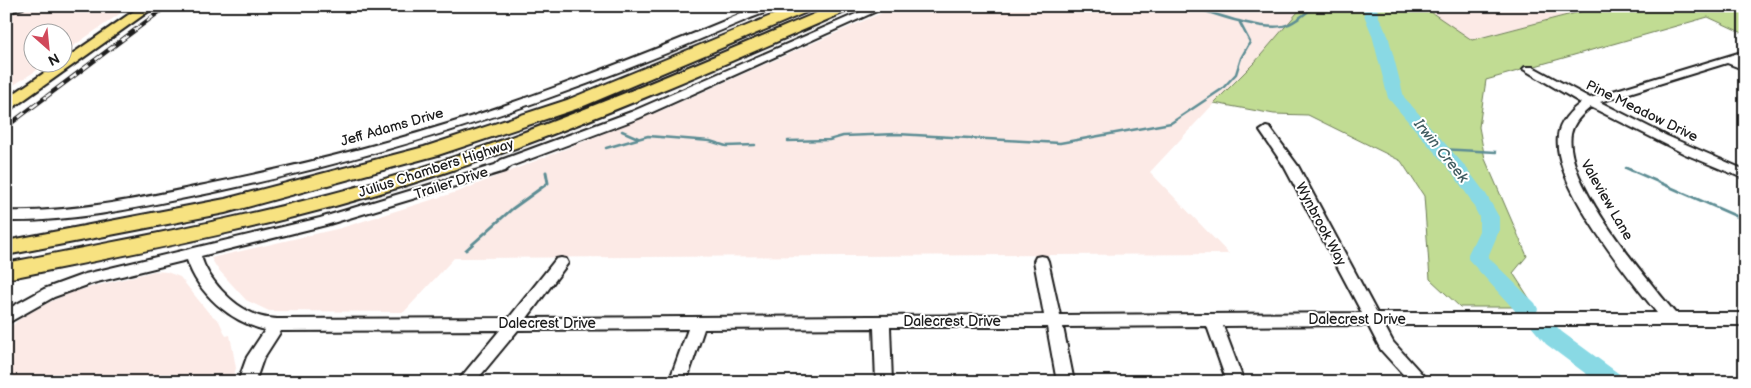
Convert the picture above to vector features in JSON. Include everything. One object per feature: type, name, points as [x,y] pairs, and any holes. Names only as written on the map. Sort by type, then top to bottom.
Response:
[{"type":"highway","name":"Julius Chambers Highway","points":[[6,248],[225,206],[441,148],[573,104],[809,6]]},
{"type":"highway","name":"Julius Chambers Highway","points":[[6,271],[163,240],[261,218],[377,188],[431,171],[540,134],[642,94],[847,6]]},
{"type":"main road","points":[[6,114],[15,108],[12,103],[150,6]]},
{"type":"street","name":"Jeff Adams Drive","points":[[6,216],[49,216],[159,198],[234,183],[367,151],[453,126],[558,91],[770,6]]},
{"type":"street","name":"Trailer Drive","points":[[6,318],[39,298],[69,285],[391,202],[500,168],[506,163],[634,115],[883,6]]},
{"type":"street","name":"Valeview Lane","points":[[1670,318],[1608,239],[1568,167],[1564,149],[1565,130],[1575,114],[1589,103],[1606,96],[1745,54]]},
{"type":"street","points":[[1728,59],[1745,68]]},
{"type":"street","name":"Pine Meadow Drive","points":[[1529,69],[1589,103],[1745,175]]},
{"type":"street","name":"Wynbrook Way","points":[[1266,132],[1282,151],[1291,166],[1387,346],[1397,359],[1421,382]]},
{"type":"street","name":"Dalecrest Drive","points":[[193,254],[195,265],[201,276],[231,310],[255,322],[277,324],[1745,319]]},
{"type":"street","points":[[1041,260],[1066,382]]},
{"type":"street","points":[[465,382],[561,263]]},
{"type":"street","points":[[1213,320],[1236,382]]},
{"type":"street","points":[[882,321],[884,382]]},
{"type":"street","points":[[677,382],[688,357],[698,322]]},
{"type":"street","points":[[246,382],[255,357],[277,324]]},
{"type":"shaded area","points":[[25,6],[131,6],[72,47],[72,22],[22,22],[22,72],[34,72],[6,90],[6,12]]},
{"type":"shaded area","points":[[897,6],[1303,6],[1255,62],[1150,172],[1229,254],[454,258],[404,312],[269,311],[246,300],[217,268],[211,258],[341,228],[460,191],[658,112]]},
{"type":"shaded area","points":[[1406,6],[1602,6],[1443,47]]},
{"type":"shaded area","points":[[155,271],[167,272],[180,277],[208,312],[219,321],[226,336],[230,335],[236,368],[232,382],[6,382],[6,331],[22,317],[76,291]]},
{"type":"green space","points":[[1303,6],[1422,6],[1472,40],[1602,6],[1745,6],[1745,34],[1708,17],[1486,80],[1479,127],[1485,159],[1527,256],[1513,273],[1535,307],[1460,307],[1430,279],[1424,196],[1401,161],[1308,115],[1274,114],[1214,103],[1255,62]]},
{"type":"waterway","points":[[1190,6],[1254,25],[1268,26],[1289,24],[1315,6]]},
{"type":"waterway","name":"Irwin Creek","points":[[1370,6],[1371,15],[1380,35],[1396,98],[1459,170],[1479,198],[1489,217],[1489,231],[1478,254],[1478,259],[1527,309]]},
{"type":"waterway","points":[[788,141],[829,140],[843,136],[897,134],[1060,143],[1171,123],[1222,89],[1236,74],[1241,58],[1250,42],[1239,21]]},
{"type":"waterway","points":[[622,131],[638,138]]},
{"type":"waterway","points":[[606,148],[648,136],[710,141],[726,146],[755,145]]},
{"type":"waterway","points":[[1440,149],[1496,152]]},
{"type":"waterway","points":[[1626,168],[1633,171]]},
{"type":"waterway","points":[[1631,170],[1745,220]]},
{"type":"waterway","points":[[466,250],[512,209],[548,183],[546,172]]},
{"type":"waterway","name":"Irwin Creek","points":[[1541,325],[1554,338],[1614,382]]},
{"type":"railway","points":[[6,127],[167,6]]}]
